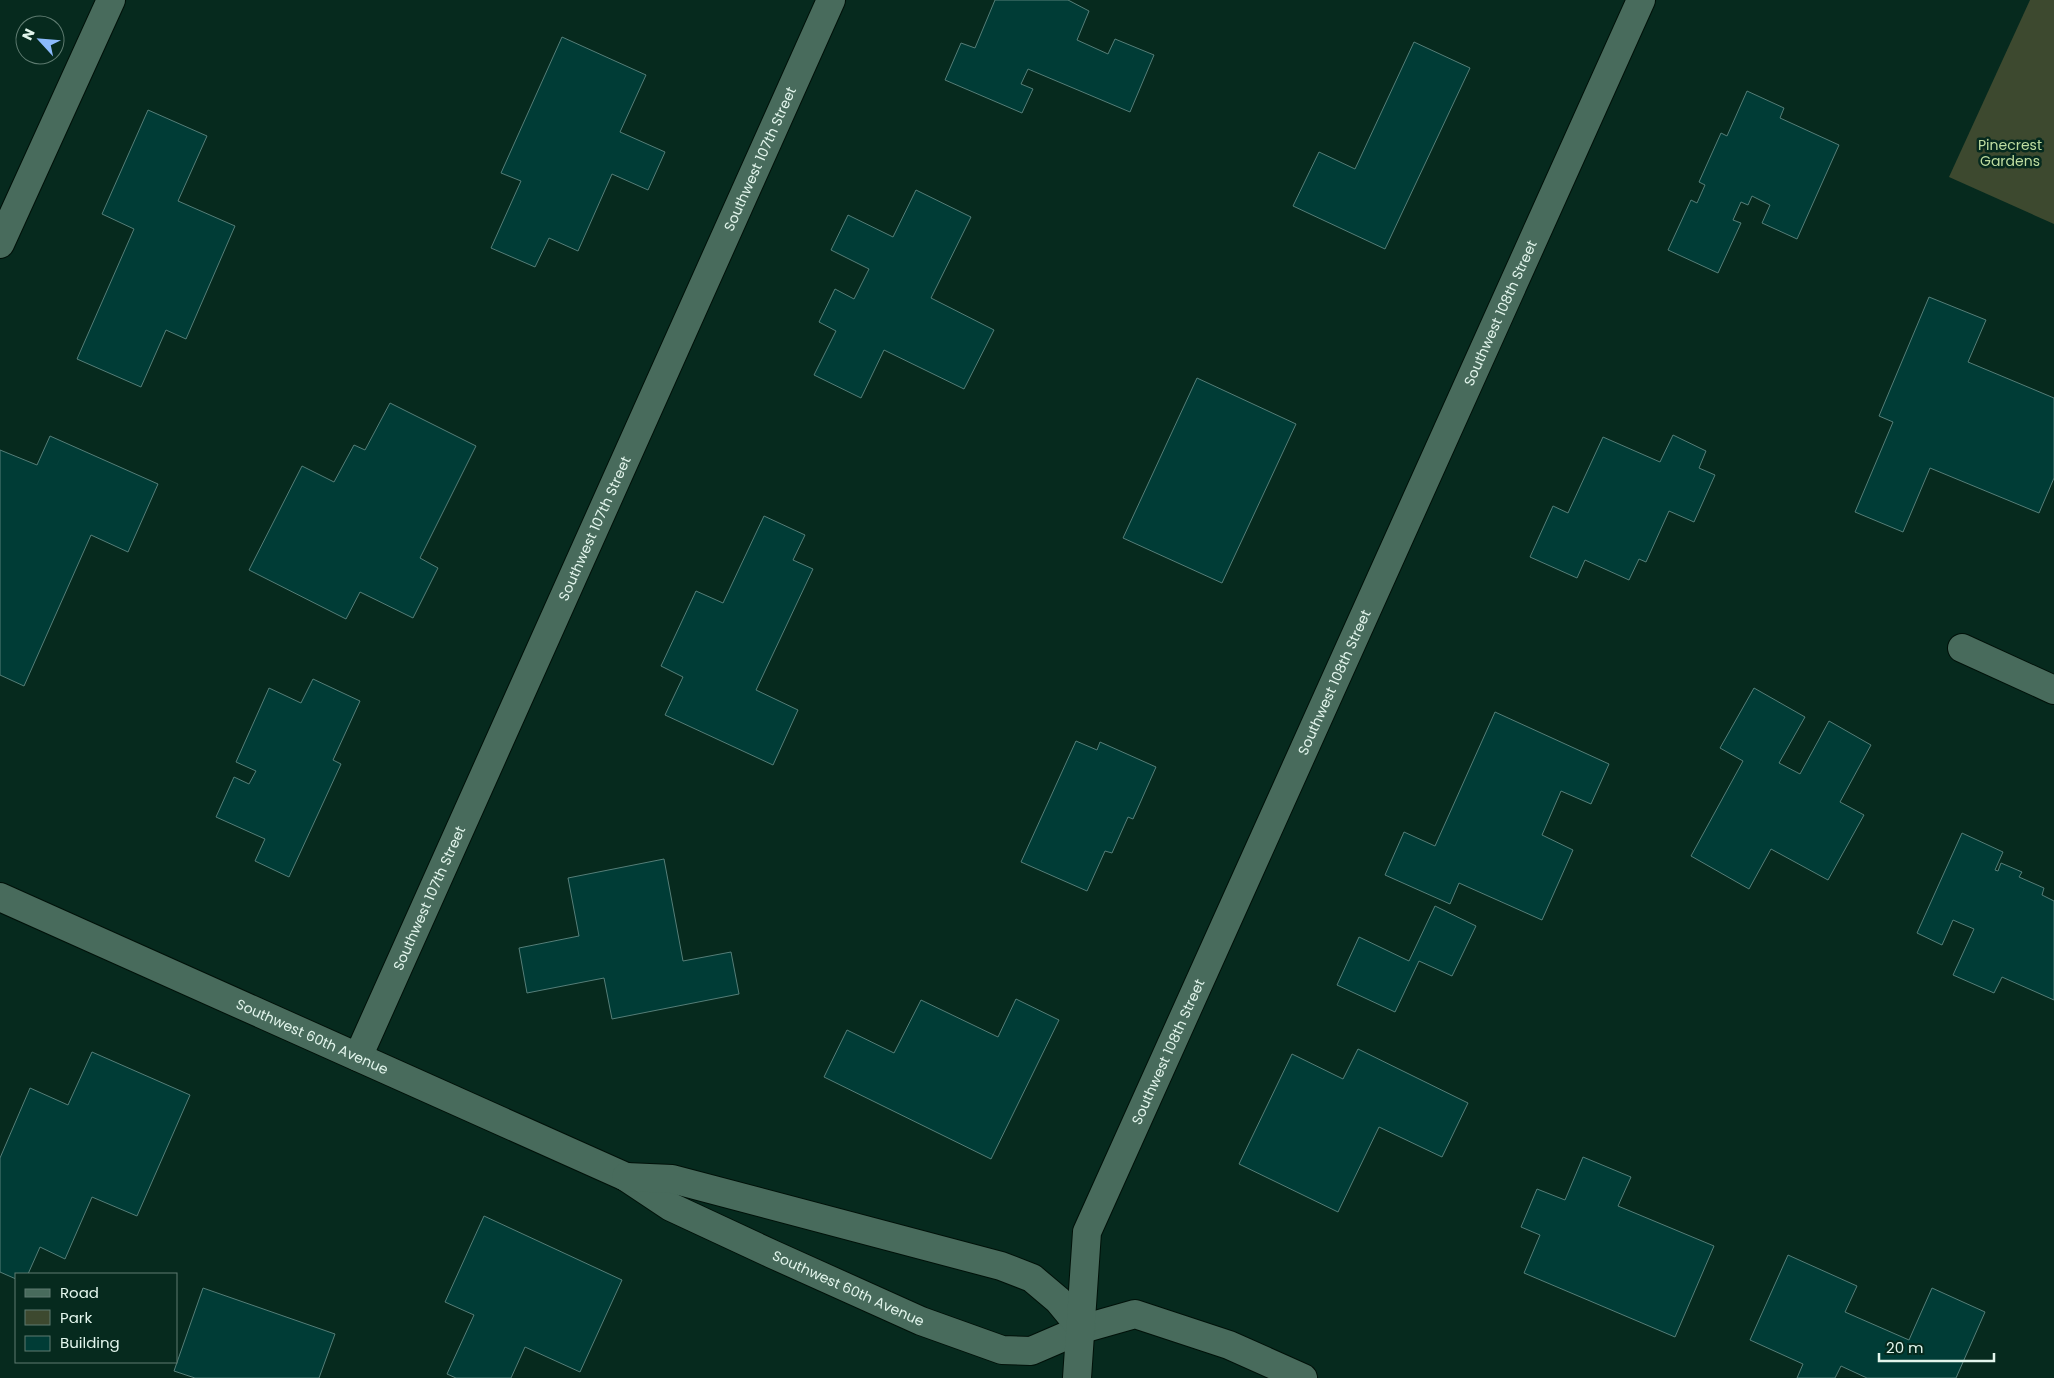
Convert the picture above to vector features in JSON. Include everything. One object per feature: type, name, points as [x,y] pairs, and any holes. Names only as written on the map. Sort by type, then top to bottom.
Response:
[{"type":"street","points":[[0,244],[111,0]]},
{"type":"street","name":"Southwest 107th Street","points":[[358,1056],[831,0]]},
{"type":"street","name":"Southwest 108th Street","points":[[1077,1378],[1082,1329],[1084,1254],[1087,1232],[1641,0]]},
{"type":"street","points":[[1962,648],[2054,690]]},
{"type":"street","name":"Southwest 60th Avenue","points":[[2,901],[358,1056],[626,1177],[671,1207],[921,1321],[969,1339],[1002,1350],[1031,1351],[1082,1329],[1135,1314],[1230,1345],[1303,1378]]},
{"type":"street","name":"Southwest 60th Avenue","points":[[626,1177],[672,1179],[1001,1266],[1032,1278],[1058,1300],[1082,1329]]},
{"type":"green space","name":"Pinecrest Gardens","points":[[2030,0],[2054,0],[2054,224],[1949,177]]},
{"type":"building","points":[[995,0],[1068,0],[1089,11],[1077,40],[1108,54],[1115,39],[1154,55],[1130,112],[1028,69],[1021,84],[1033,89],[1022,113],[945,80],[961,43],[975,48]]},
{"type":"building","points":[[562,37],[646,75],[620,132],[665,152],[648,190],[612,174],[578,251],[549,238],[535,267],[491,248],[521,181],[501,173]]},
{"type":"building","points":[[1414,42],[1470,68],[1385,249],[1293,206],[1319,152],[1355,169]]},
{"type":"building","points":[[1747,91],[1784,108],[1780,118],[1839,145],[1797,239],[1762,223],[1770,205],[1752,196],[1748,205],[1741,202],[1733,220],[1741,223],[1718,273],[1668,250],[1691,200],[1697,203],[1705,185],[1699,182],[1721,133],[1727,136]]},
{"type":"building","points":[[148,110],[207,136],[178,201],[235,226],[186,339],[166,330],[141,387],[77,359],[134,229],[102,214]]},
{"type":"building","points":[[916,190],[971,217],[931,298],[994,330],[964,389],[884,350],[861,398],[814,375],[836,331],[819,322],[835,289],[854,299],[869,269],[831,250],[848,215],[893,237]]},
{"type":"building","points":[[1929,297],[1986,320],[1968,362],[2054,398],[2054,478],[2039,513],[1930,468],[1903,532],[1855,512],[1893,422],[1879,416]]},
{"type":"building","points":[[1197,378],[1296,424],[1222,583],[1123,538]]},
{"type":"building","points":[[390,403],[476,446],[420,558],[438,568],[413,618],[360,592],[346,619],[249,570],[302,466],[334,482],[354,445],[365,450]]},
{"type":"building","points":[[1673,435],[1706,451],[1699,468],[1715,475],[1694,522],[1669,511],[1646,562],[1639,559],[1629,580],[1585,560],[1577,578],[1530,557],[1553,506],[1568,513],[1603,437],[1660,462]]},
{"type":"building","points":[[50,436],[158,484],[128,552],[91,535],[24,686],[0,675],[0,450],[37,465]]},
{"type":"building","points":[[764,516],[805,535],[793,560],[813,569],[756,690],[798,710],[773,765],[665,715],[683,677],[661,666],[696,591],[723,603]]},
{"type":"building","points":[[313,679],[360,701],[333,760],[341,764],[289,877],[255,861],[265,839],[216,817],[234,777],[249,784],[256,771],[236,762],[269,688],[301,703]]},
{"type":"building","points":[[1754,688],[1805,717],[1779,763],[1800,774],[1829,721],[1871,745],[1840,802],[1864,815],[1828,880],[1771,849],[1749,889],[1691,856],[1743,761],[1720,748]]},
{"type":"building","points":[[1495,712],[1609,764],[1591,804],[1561,791],[1542,835],[1573,850],[1542,920],[1459,883],[1450,904],[1385,875],[1404,832],[1435,846]]},
{"type":"building","points":[[1076,741],[1097,750],[1100,742],[1156,767],[1133,819],[1128,817],[1112,853],[1105,851],[1087,891],[1021,862]]},
{"type":"building","points":[[1962,833],[2003,852],[1995,870],[1998,871],[2001,863],[2022,872],[2019,877],[2044,888],[2042,895],[2054,901],[2054,1000],[2002,977],[1994,993],[1953,975],[1974,929],[1953,920],[1942,945],[1917,933]]},
{"type":"building","points":[[664,859],[683,961],[731,952],[739,994],[612,1019],[604,978],[527,993],[519,948],[579,936],[568,878]]},
{"type":"building","points":[[1435,906],[1476,926],[1452,976],[1419,961],[1395,1012],[1337,985],[1359,937],[1409,961]]},
{"type":"building","points":[[1016,999],[1059,1020],[991,1159],[824,1077],[847,1030],[894,1053],[921,1000],[998,1037]]},
{"type":"building","points":[[1358,1049],[1468,1103],[1442,1157],[1379,1127],[1338,1212],[1239,1164],[1292,1054],[1343,1079]]},
{"type":"building","points":[[92,1052],[190,1095],[137,1216],[92,1197],[65,1259],[40,1247],[28,1273],[15,1273],[15,1279],[0,1272],[0,1158],[30,1088],[68,1105]]},
{"type":"building","points":[[1583,1157],[1631,1177],[1618,1206],[1714,1246],[1675,1337],[1524,1273],[1540,1235],[1521,1227],[1537,1189],[1565,1200]]},
{"type":"building","points":[[484,1216],[622,1280],[580,1372],[525,1347],[511,1378],[456,1378],[447,1374],[474,1315],[445,1302]]},
{"type":"building","points":[[1788,1255],[1857,1286],[1845,1312],[1909,1340],[1932,1288],[1985,1312],[1956,1378],[1867,1378],[1841,1366],[1835,1378],[1797,1378],[1803,1364],[1750,1340]]},
{"type":"building","points":[[203,1288],[335,1334],[319,1378],[195,1378],[174,1371]]}]
